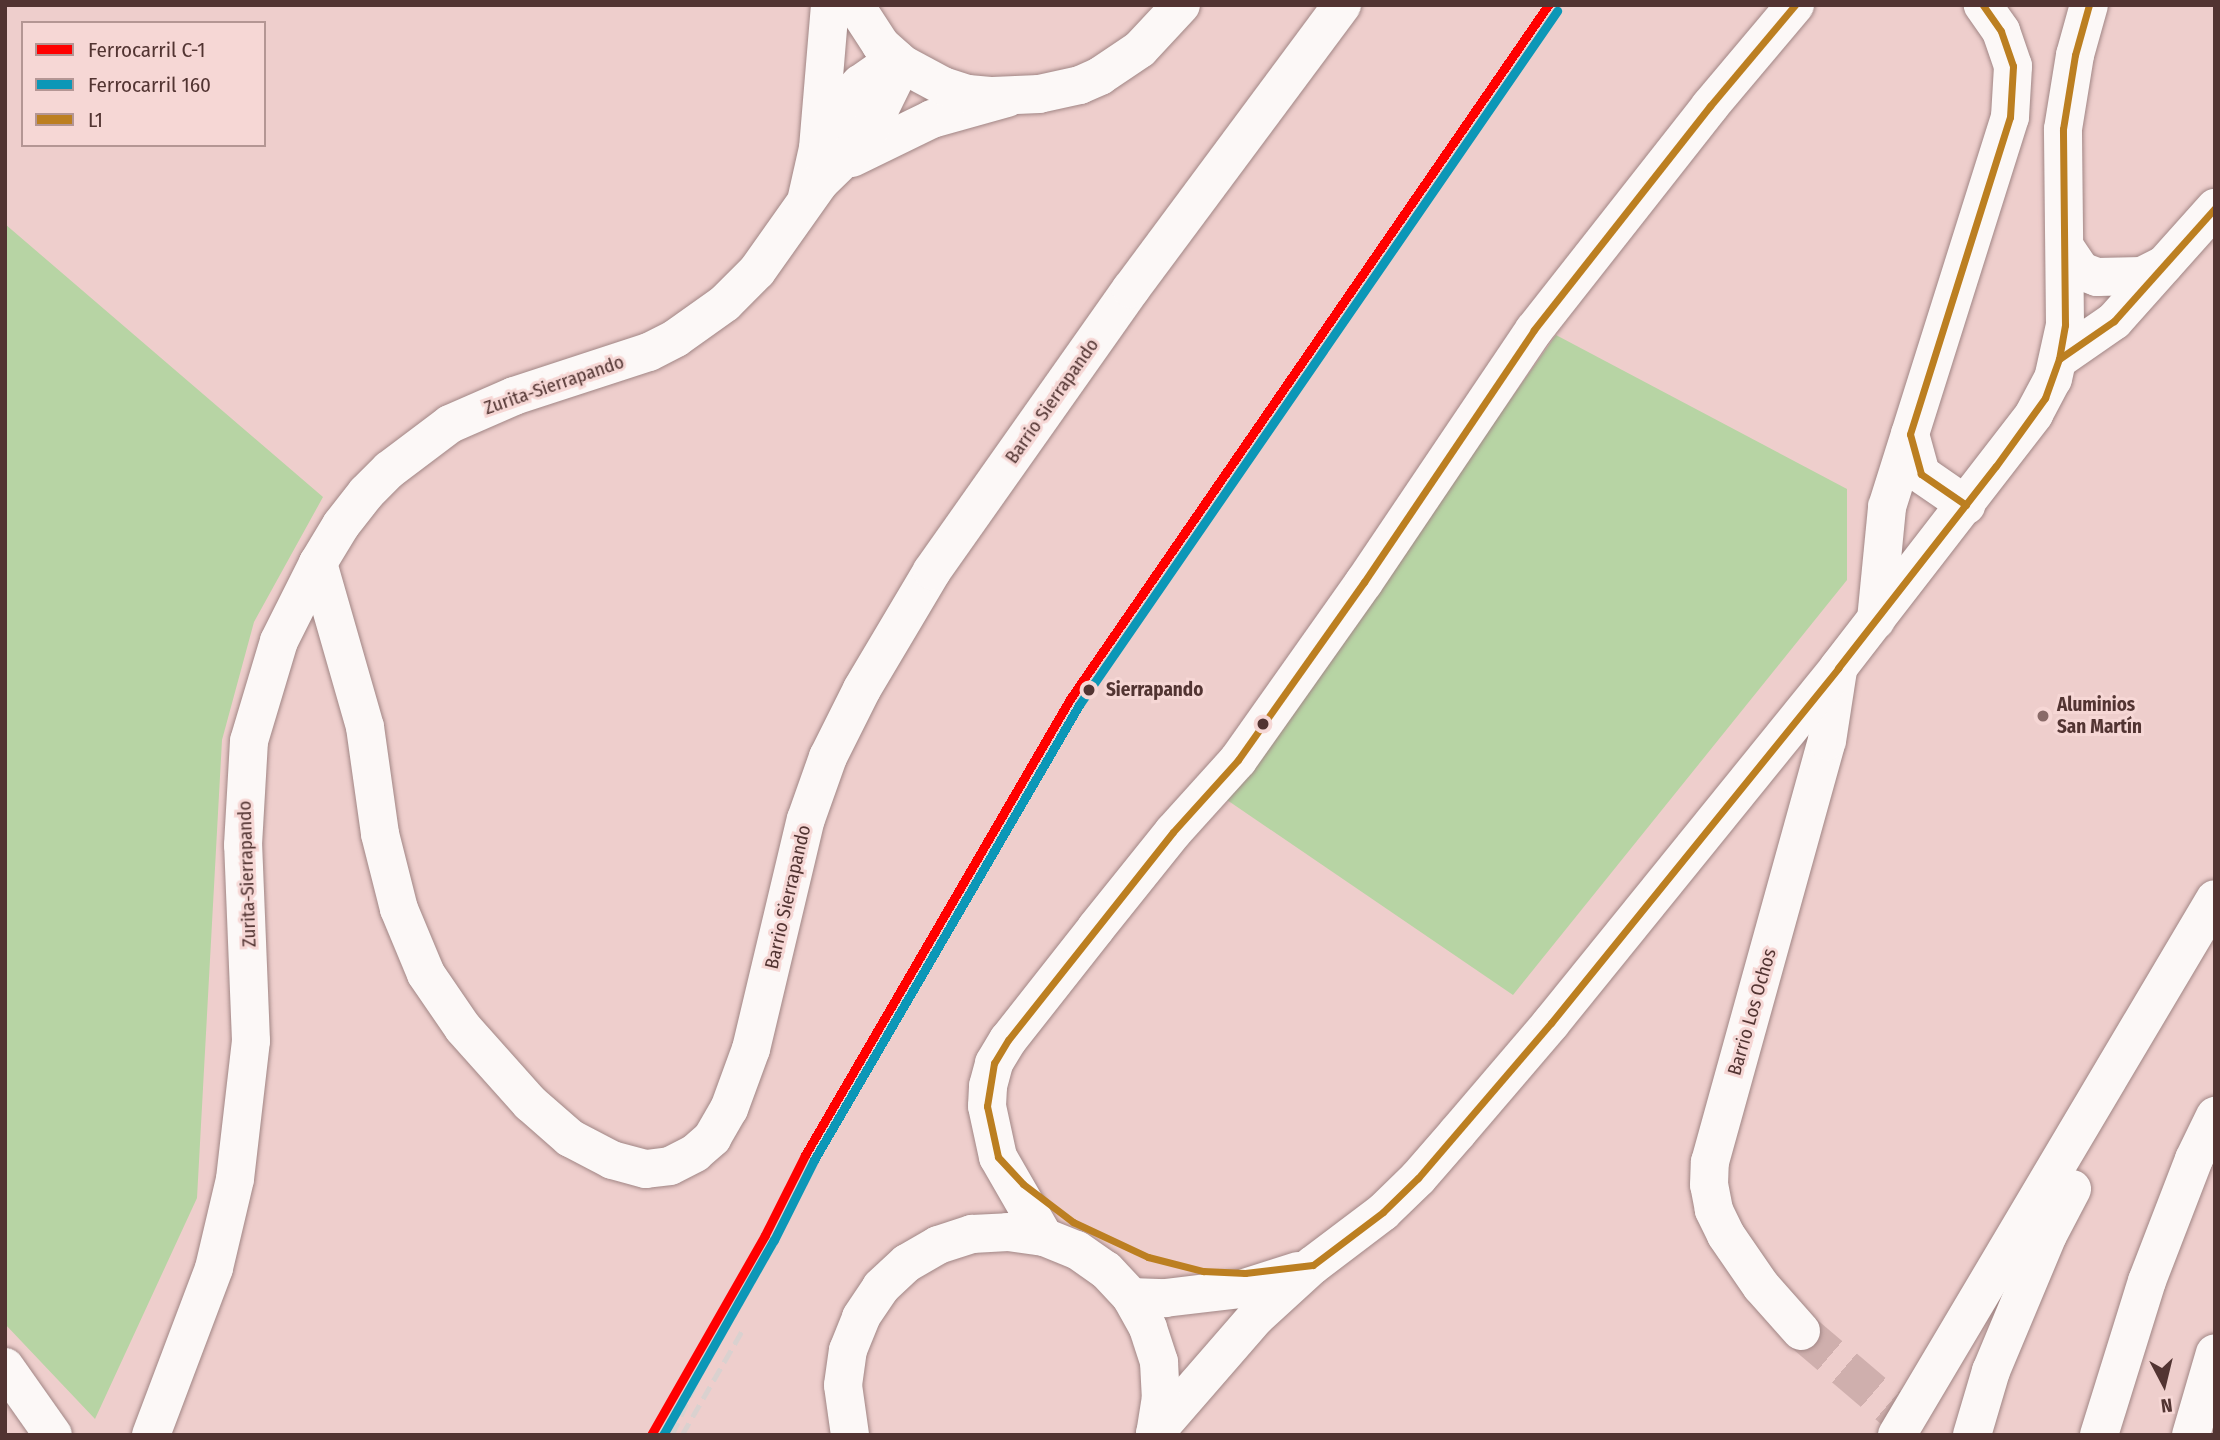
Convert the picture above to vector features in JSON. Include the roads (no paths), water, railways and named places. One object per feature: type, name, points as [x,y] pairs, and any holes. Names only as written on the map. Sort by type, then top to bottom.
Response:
[{"type":"main road","name":"Zurita-Sierrapando","points":[[815,176],[830,5]]},
{"type":"main road","points":[[855,5],[881,45],[899,61],[943,86],[968,94],[1020,96],[1059,90],[1100,76],[1140,49],[1181,5]]},
{"type":"main road","name":"Barrio Sierrapando","points":[[318,563],[365,727],[380,834],[396,897],[426,974],[463,1028],[530,1103],[570,1138],[612,1160],[646,1169],[670,1166],[695,1153],[712,1138],[729,1109],[751,1049],[806,819],[828,757],[862,689],[932,571],[1139,278],[1342,5]]},
{"type":"main road","points":[[1044,1237],[998,1157],[987,1106],[988,1086],[994,1063],[1008,1040],[1130,885],[1238,760],[1364,582],[1534,330],[1710,106],[1795,5]]},
{"type":"main road","points":[[1876,621],[1887,507],[2010,117],[2013,66],[2001,32],[1983,5]]},
{"type":"main road","points":[[1155,1434],[1256,1317],[1313,1265],[1383,1212],[1418,1178],[1551,1023],[1876,621],[2045,398],[2059,359],[2066,309],[2061,166],[2063,129],[2075,55],[2089,5]]},
{"type":"main road","name":"Zurita-Sierrapando","points":[[151,1435],[214,1268],[233,1190],[251,1041],[243,845],[249,741],[279,641],[318,563],[341,525],[366,493],[389,470],[450,425],[514,396],[649,352],[706,318],[757,271],[815,176],[852,151],[870,129],[899,61]]},
{"type":"main road","name":"Zurita-Sierrapando","points":[[815,176],[901,132],[958,110],[1020,96]]},
{"type":"main road","points":[[2059,359],[2114,321],[2215,208]]},
{"type":"main road","points":[[2064,247],[2081,271],[2097,277],[2142,276],[2164,265]]},
{"type":"main road","points":[[1910,435],[1921,474],[1966,505]]},
{"type":"main road","name":"Barrio Los Ochos","points":[[1801,1331],[1768,1294],[1726,1235],[1714,1210],[1709,1174],[1827,741],[1838,668]]},
{"type":"main road","points":[[1897,1435],[2215,899]]},
{"type":"main road","points":[[1972,1435],[1992,1371],[2048,1235],[2215,921]]},
{"type":"main road","points":[[2099,1435],[2147,1281],[2194,1159],[2215,1116]]},
{"type":"main road","points":[[847,1431],[843,1385],[848,1350],[861,1317],[881,1287],[907,1263],[928,1251],[972,1234],[1008,1232],[1044,1237],[1087,1257],[1106,1270],[1130,1297],[1148,1328],[1158,1362],[1161,1397],[1155,1434]]},
{"type":"main road","points":[[1130,1297],[1165,1298],[1241,1289],[1313,1265]]},
{"type":"main road","points":[[2191,1435],[2215,1353]]},
{"type":"main road","points":[[5,1367],[53,1435]]},
{"type":"tunnel","points":[[1801,1331],[1923,1435]]},
{"type":"railway","points":[[672,1435],[765,1235]]},
{"type":"railway","points":[[682,1435],[742,1331]]},
{"type":"rail line","name":"C-1","points":[[651,1435],[765,1235],[805,1155],[1070,699],[1548,5]]},
{"type":"rail line","name":"160","points":[[663,1435],[774,1240],[814,1160],[1079,705],[1557,11]]},
{"type":"place","name":"Sierrapando","points":[[1089,690]]},
{"type":"place","name":"Aluminios San Martín","points":[[2043,716]]}]
